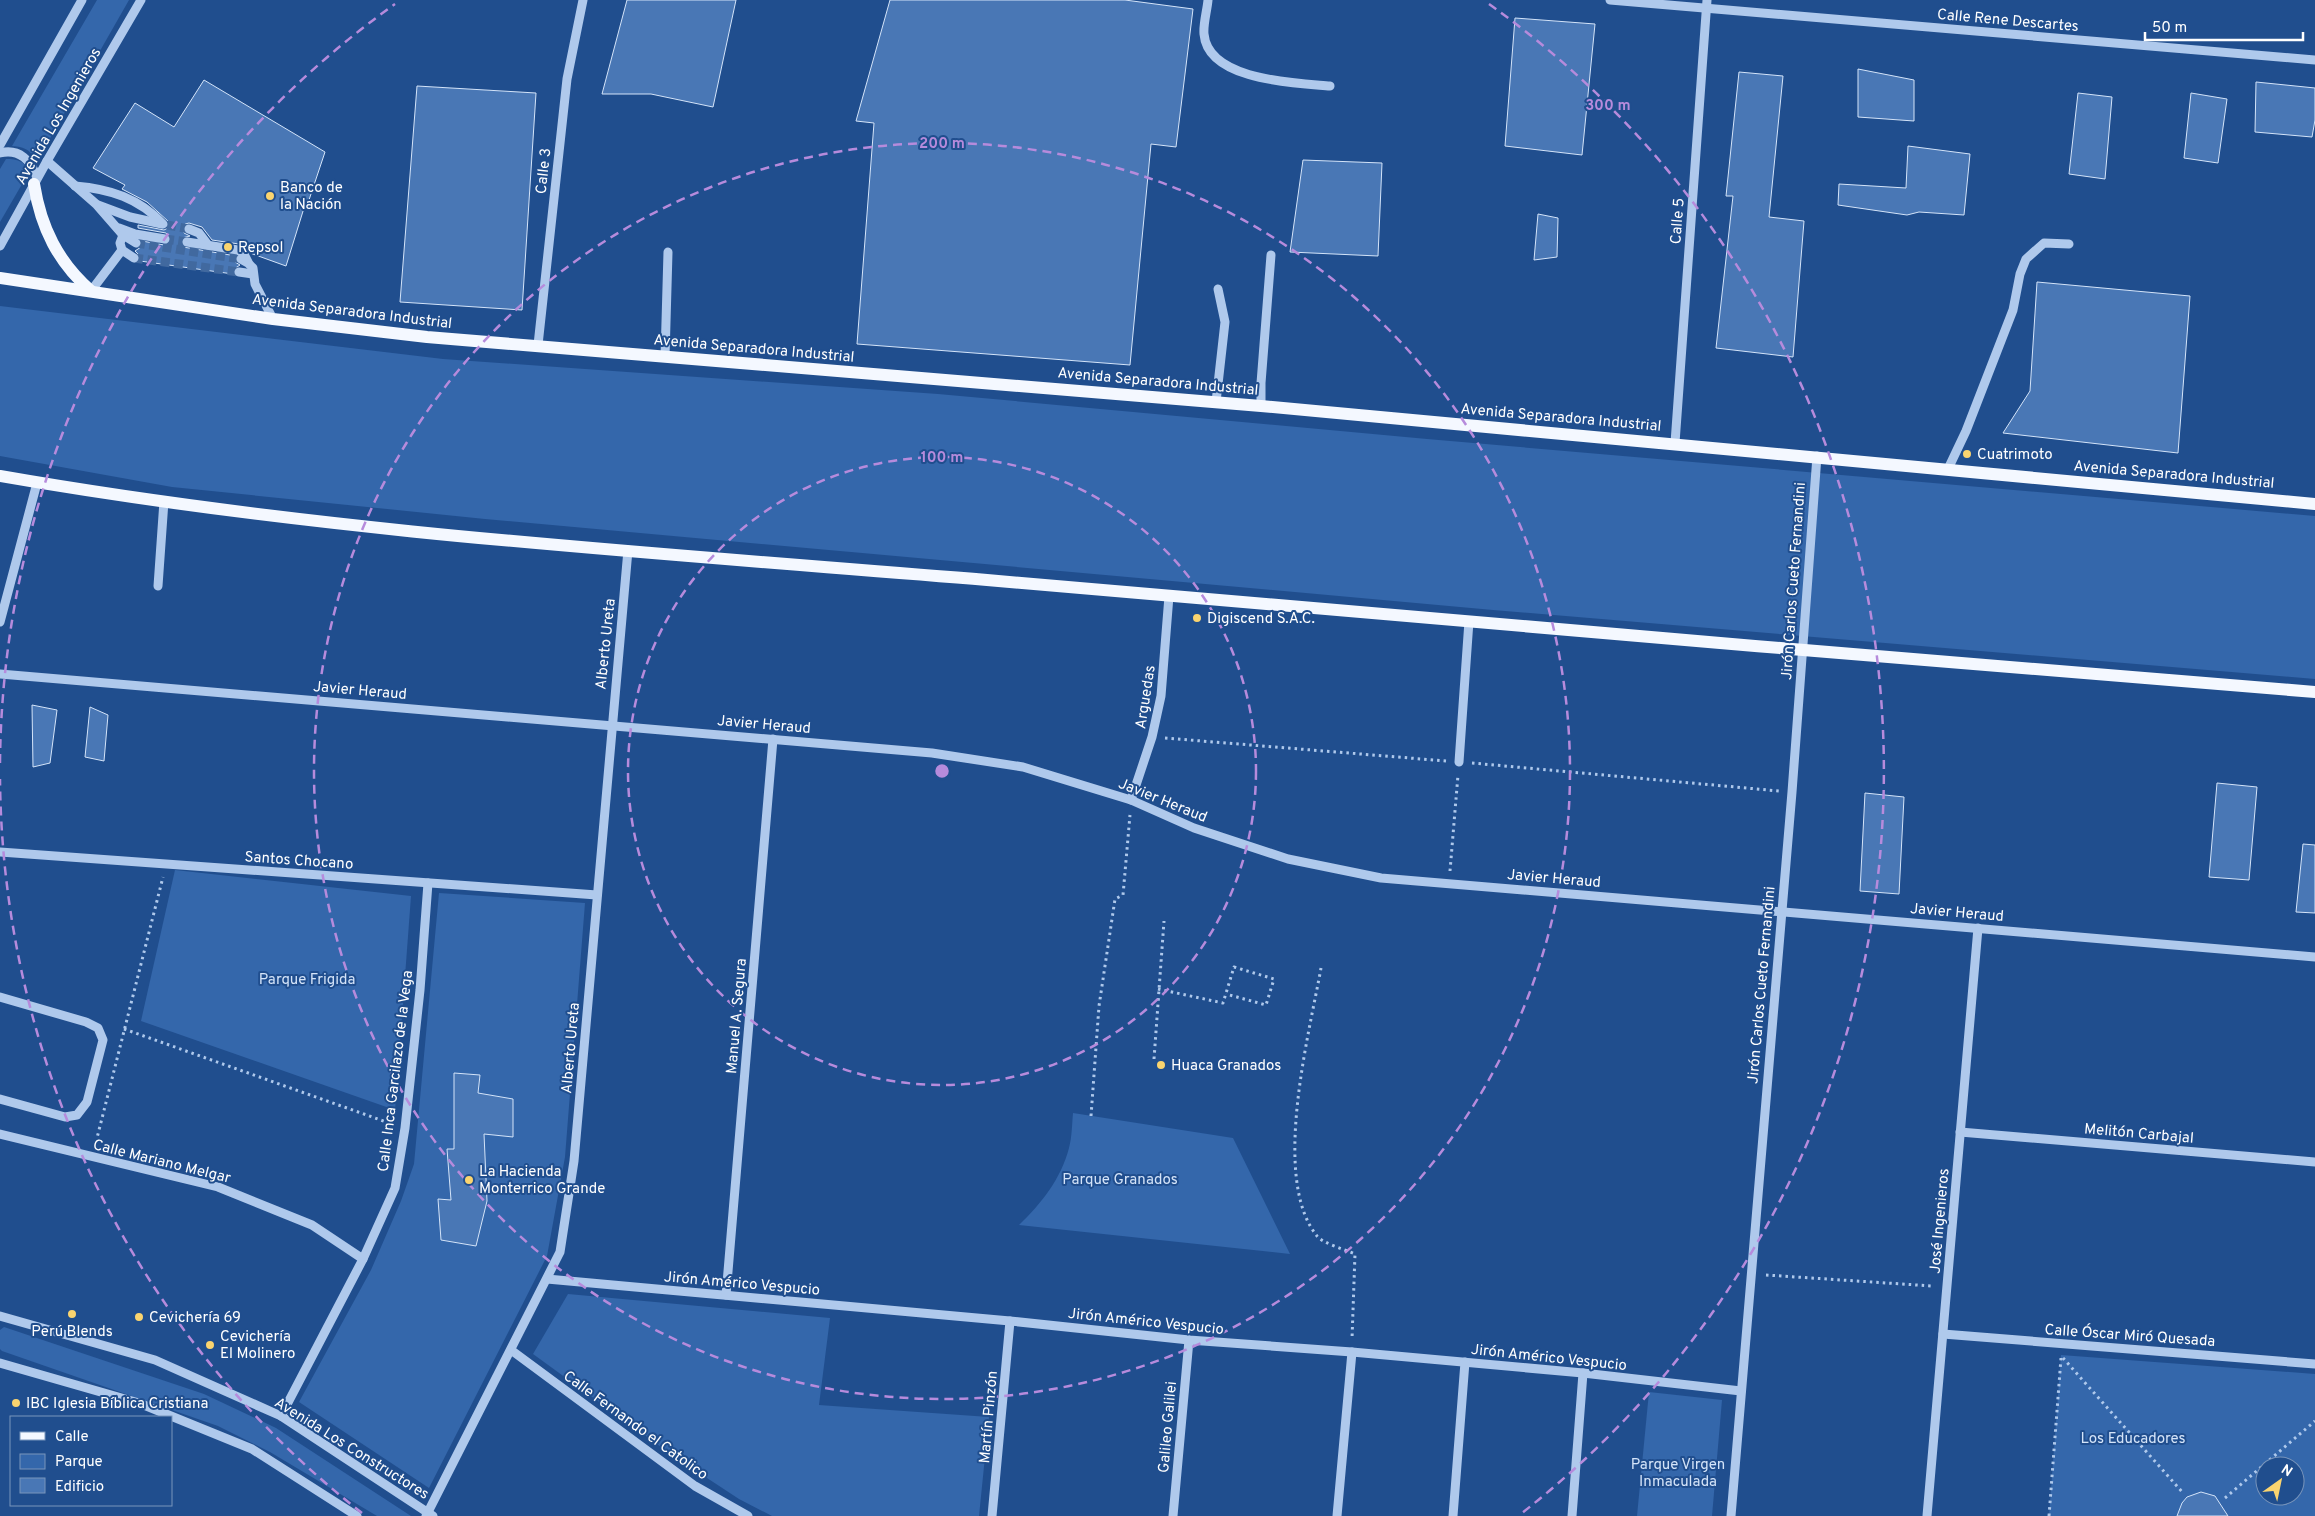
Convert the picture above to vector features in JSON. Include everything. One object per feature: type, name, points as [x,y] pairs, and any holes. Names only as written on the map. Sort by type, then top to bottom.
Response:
[{"type":"main road","points":[[36,181],[41,219],[56,251],[78,280],[91,291]]},
{"type":"main road","name":"Avenida Separadora Industrial","points":[[0,278],[273,319],[427,338],[538,345],[1216,402],[1948,468],[2315,504]]},
{"type":"main road","points":[[0,476],[37,483],[359,527],[1801,651],[2315,692]]},
{"type":"street","points":[[0,145],[82,0]]},
{"type":"street","name":"Avenida Los Ingenieros","points":[[0,246],[141,0]]},
{"type":"street","name":"Calle 3","points":[[538,345],[567,78],[582,0]]},
{"type":"street","points":[[1208,0],[1204,35],[1209,50],[1224,62],[1240,72],[1262,80],[1330,86]]},
{"type":"street","name":"Calle Rene Descartes","points":[[1610,0],[1707,4],[2315,60]]},
{"type":"street","name":"Calle 5","points":[[1675,443],[1707,4]]},
{"type":"street","points":[[0,153],[17,153],[27,159],[34,168],[36,181]]},
{"type":"street","points":[[47,161],[96,204],[122,235],[136,243]]},
{"type":"street","points":[[75,186],[105,190],[143,206],[165,225],[130,217],[96,204]]},
{"type":"street","points":[[116,227],[135,234],[165,239]]},
{"type":"street","points":[[189,229],[199,233],[208,245]]},
{"type":"street","points":[[122,235],[120,242],[122,250],[134,258]]},
{"type":"street","points":[[187,242],[242,252],[244,261],[253,268],[255,284],[273,319]]},
{"type":"street","points":[[1948,468],[1966,431],[2013,310],[2020,274],[2026,259],[2044,243],[2069,244]]},
{"type":"street","points":[[91,291],[122,250]]},
{"type":"street","points":[[665,356],[668,252]]},
{"type":"street","points":[[1261,406],[1261,383],[1271,255]]},
{"type":"street","points":[[239,272],[254,274]]},
{"type":"street","points":[[1216,402],[1225,322],[1218,290]]},
{"type":"street","name":"Jirón Carlos Cueto Fernandini","points":[[1731,1516],[1792,783],[1817,456]]},
{"type":"street","points":[[0,622],[37,483]]},
{"type":"street","points":[[158,586],[164,501]]},
{"type":"street","name":"Alberto Ureta","points":[[429,1515],[560,1252],[574,1161],[611,724],[628,550]]},
{"type":"street","name":"Arguedas","points":[[1131,800],[1152,737],[1161,696],[1170,596]]},
{"type":"street","points":[[1459,762],[1469,621]]},
{"type":"street","name":"Javier Heraud","points":[[0,674],[611,724],[932,753],[1023,767],[1131,800],[1194,828],[1288,859],[1381,878],[2315,957]]},
{"type":"street","name":"Manuel A. Segura","points":[[726,1296],[773,739]]},
{"type":"street","name":"Santos Chocano","points":[[0,852],[597,895]]},
{"type":"street","name":"Calle Inca Garcilazo de la Vega","points":[[281,1416],[363,1259],[395,1188],[406,1128],[420,990],[428,883]]},
{"type":"street","name":"José Ingenieros","points":[[1927,1516],[1978,928]]},
{"type":"street","points":[[0,996],[86,1022],[98,1028],[103,1040],[87,1102],[77,1115],[65,1117],[0,1099]]},
{"type":"street","name":"Melitón Carbajal","points":[[1960,1132],[2315,1162]]},
{"type":"street","name":"Calle Mariano Melgar","points":[[0,1134],[218,1188],[312,1225],[363,1259]]},
{"type":"street","name":"Jirón Américo Vespucio","points":[[547,1280],[1010,1321],[1189,1340],[1465,1362],[1741,1391]]},
{"type":"street","name":"Avenida Los Constructores","points":[[0,1316],[155,1360],[281,1416],[429,1515]]},
{"type":"street","name":"Martín Pinzón","points":[[992,1516],[1010,1321]]},
{"type":"street","name":"Calle Óscar Miró Quesada","points":[[1943,1334],[2315,1364]]},
{"type":"street","name":"Galileo Galilei","points":[[1172,1516],[1189,1340]]},
{"type":"street","name":"Calle Fernando el Catolico","points":[[511,1350],[695,1486],[748,1516]]},
{"type":"street","points":[[1337,1516],[1352,1352]]},
{"type":"street","points":[[1453,1516],[1465,1362]]},
{"type":"street","points":[[0,1363],[139,1403],[171,1416]]},
{"type":"street","points":[[1572,1516],[1583,1373]]},
{"type":"street","points":[[172,1416],[252,1449],[357,1516]]},
{"type":"path","points":[[1449,883],[1459,762]]},
{"type":"path","points":[[1091,1116],[1099,1006],[1116,899],[1123,895],[1131,800]]},
{"type":"path","points":[[92,1158],[167,864]]},
{"type":"path","points":[[1154,1059],[1164,921]]},
{"type":"path","points":[[1158,989],[1223,1003],[1234,967],[1274,979],[1266,1006],[1226,994]]},
{"type":"path","points":[[1321,968],[1297,1108],[1296,1174],[1303,1211],[1318,1238],[1355,1254],[1352,1352]]},
{"type":"path","points":[[124,1029],[406,1128]]},
{"type":"path","points":[[1751,1274],[1947,1287]]},
{"type":"path","points":[[2049,1516],[2061,1355],[2184,1494]]},
{"type":"path","points":[[2224,1498],[2315,1421]]},
{"type":"green space","points":[[97,0],[129,0],[36,163],[27,150],[12,146]]},
{"type":"green space","points":[[6,159],[20,161],[29,172],[0,222],[0,169]]},
{"type":"green space","points":[[0,306],[443,359],[938,394],[1427,439],[2315,516],[2315,679],[1493,610],[485,519],[172,487],[0,456]]},
{"type":"green space","name":"Parque Frigida","points":[[175,870],[411,896],[395,1110],[141,1021]]},
{"type":"green space","points":[[439,893],[585,903],[565,1157],[547,1256],[429,1488],[299,1402],[371,1270],[401,1201],[414,1164]]},
{"type":"green space","name":"Parque Granados","points":[[1073,1113],[1233,1138],[1290,1254],[1019,1225],[1042,1200],[1061,1170],[1070,1144]]},
{"type":"green space","points":[[568,1294],[830,1318],[819,1405],[989,1417],[979,1516],[772,1516],[739,1499],[672,1455],[533,1354]]},
{"type":"green space","points":[[4,1327],[204,1394],[276,1428],[411,1516],[377,1516],[270,1452],[218,1426],[2,1351],[0,1349],[0,1330]]},
{"type":"green space","name":"Los Educadores","points":[[2061,1355],[2315,1374],[2315,1516],[2049,1516]]},
{"type":"green space","name":"Parque Virgen Inmaculada","points":[[1649,1392],[1722,1400],[1712,1516],[1637,1516]]},
{"type":"building","points":[[627,0],[736,0],[713,107],[651,94],[602,94]]},
{"type":"building","points":[[890,0],[1125,0],[1193,9],[1176,147],[1151,144],[1130,365],[857,344],[874,123],[856,121]]},
{"type":"building","points":[[1515,18],[1595,24],[1582,155],[1505,146]]},
{"type":"building","points":[[1858,69],[1914,80],[1914,121],[1858,117]]},
{"type":"building","points":[[1739,72],[1783,76],[1769,217],[1804,221],[1793,357],[1716,348],[1733,196],[1726,196]]},
{"type":"building","points":[[204,80],[325,152],[306,209],[304,208],[286,266],[250,253],[239,244],[212,240],[202,227],[189,223],[185,224],[183,229],[184,233],[190,236],[182,238],[183,247],[236,256],[235,262],[240,265],[234,269],[233,274],[140,261],[140,256],[135,251],[141,247],[142,241],[164,245],[171,240],[166,233],[138,228],[138,225],[164,230],[168,228],[169,222],[147,202],[122,189],[125,185],[93,168],[135,103],[174,127]]},
{"type":"building","points":[[2256,82],[2315,88],[2315,120],[2312,137],[2255,132]]},
{"type":"building","points":[[417,86],[536,93],[522,310],[400,302]]},
{"type":"building","points":[[2078,93],[2112,97],[2105,179],[2069,174]]},
{"type":"building","points":[[2191,93],[2227,99],[2218,163],[2184,158]]},
{"type":"building","points":[[1908,146],[1970,154],[1964,215],[1919,212],[1907,215],[1838,205],[1839,184],[1906,188]]},
{"type":"building","points":[[1303,160],[1382,163],[1378,256],[1290,252]]},
{"type":"building","points":[[1538,214],[1558,218],[1557,257],[1534,260]]},
{"type":"building","points":[[2037,282],[2190,296],[2178,453],[2003,433],[2030,391]]},
{"type":"building","points":[[32,705],[57,710],[50,763],[33,767]]},
{"type":"building","points":[[90,707],[108,715],[104,761],[85,757]]},
{"type":"building","points":[[2217,783],[2257,787],[2249,880],[2209,877]]},
{"type":"building","points":[[1865,793],[1904,797],[1899,894],[1860,891]]},
{"type":"building","points":[[2303,844],[2315,845],[2315,913],[2296,912]]},
{"type":"building","points":[[454,1073],[480,1075],[478,1093],[513,1099],[513,1137],[484,1134],[487,1201],[476,1246],[441,1240],[438,1199],[451,1200],[447,1149],[454,1149]]},
{"type":"building","points":[[2201,1492],[2215,1496],[2228,1516],[2177,1516],[2182,1503],[2187,1497]]},
{"type":"tunnel","points":[[167,225],[189,229]]},
{"type":"tunnel","points":[[165,239],[187,242]]},
{"type":"tunnel","points":[[136,243],[241,259]]},
{"type":"tunnel","points":[[134,258],[239,272]]},
{"type":"place","name":"Banco de la Nación","points":[[270,196]]},
{"type":"place","name":"Repsol","points":[[228,247]]},
{"type":"place","name":"Cuatrimoto","points":[[1967,454]]},
{"type":"place","name":"Digiscend S.A.C.","points":[[1197,618]]},
{"type":"place","name":"Huaca Granados","points":[[1161,1065]]},
{"type":"place","name":"La Hacienda Monterrico Grande","points":[[469,1180]]},
{"type":"place","name":"Perú Blends","points":[[72,1314]]},
{"type":"place","name":"Cevichería 69","points":[[139,1317]]},
{"type":"place","name":"Cevichería El Molinero","points":[[210,1345]]},
{"type":"place","name":"IBC Iglesia Bíblica Cristiana","points":[[16,1403]]}]
